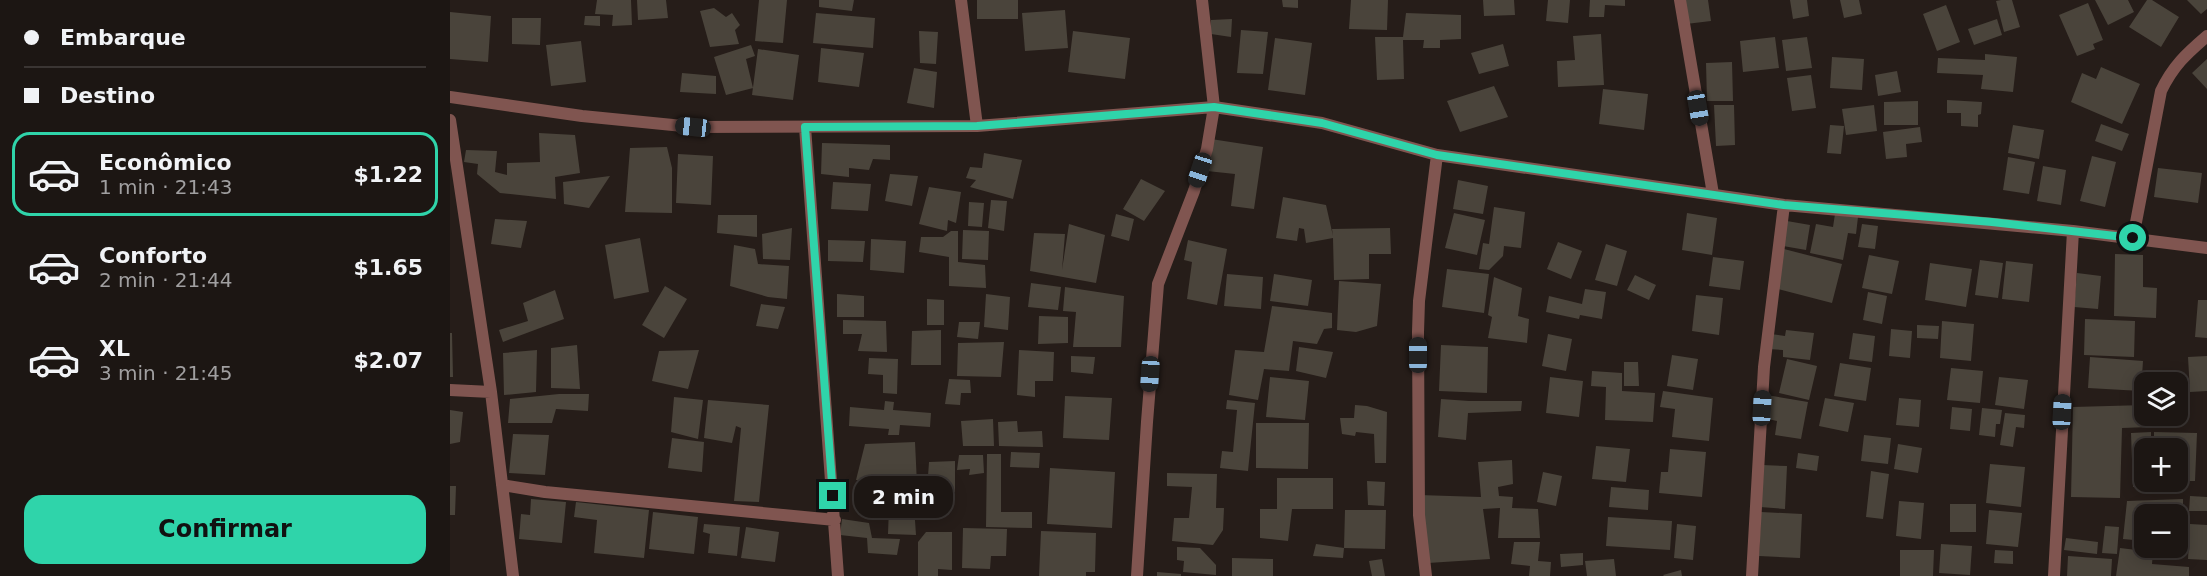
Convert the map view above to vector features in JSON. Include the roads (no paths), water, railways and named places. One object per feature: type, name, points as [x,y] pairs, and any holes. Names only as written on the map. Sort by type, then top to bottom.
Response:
[{"type":"street","points":[[961,0],[977,126]]},
{"type":"street","points":[[1137,576],[1146,422],[1158,284],[1194,191],[1207,149],[1214,107],[1202,0]]},
{"type":"street","points":[[1680,0],[1713,194]]},
{"type":"street","points":[[2133,238],[2161,91],[2171,71],[2185,54],[2207,36]]},
{"type":"street","points":[[450,97],[582,116],[693,127],[977,126],[1214,107],[1322,123],[1437,155],[1784,205],[2073,231],[2207,248]]},
{"type":"street","points":[[450,120],[490,392],[513,576]]},
{"type":"street","points":[[805,127],[838,576]]},
{"type":"street","points":[[1426,576],[1419,515],[1418,332],[1419,301],[1437,155]]},
{"type":"street","points":[[1752,576],[1764,367],[1784,205]]},
{"type":"street","points":[[2054,576],[2073,231]]},
{"type":"street","points":[[450,390],[490,392]]},
{"type":"street","points":[[502,485],[545,492],[835,520]]}]
